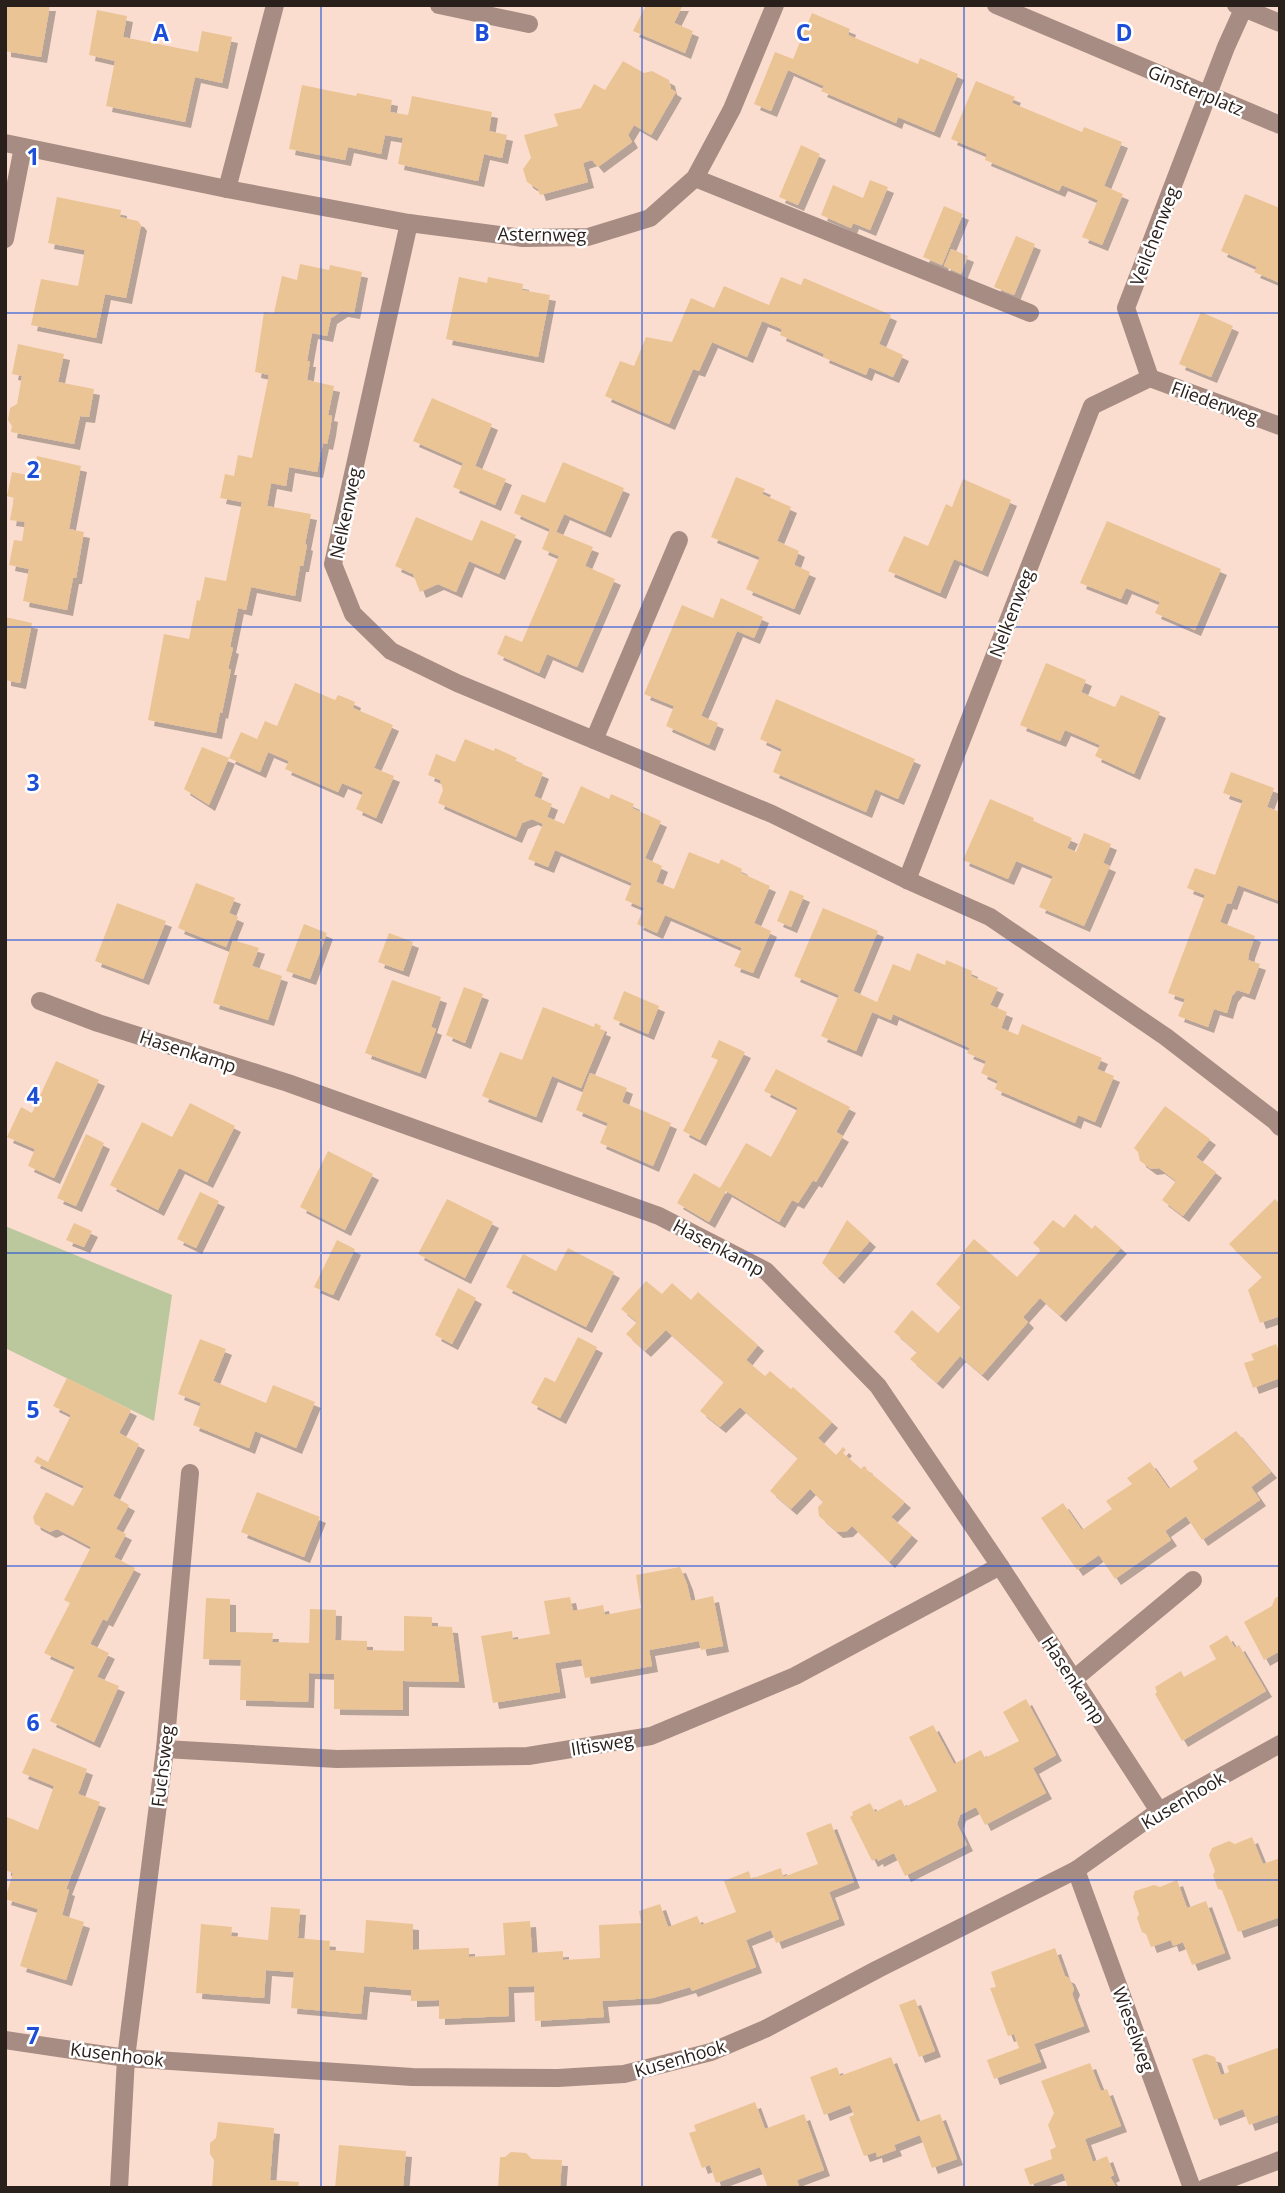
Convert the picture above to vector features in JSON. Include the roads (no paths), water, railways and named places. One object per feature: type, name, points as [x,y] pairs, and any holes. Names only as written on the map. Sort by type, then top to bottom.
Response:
[{"type":"street","points":[[227,189],[275,5]]},
{"type":"street","points":[[439,5],[529,24]]},
{"type":"street","name":"Asternweg","points":[[5,239],[14,145],[410,223],[523,238],[588,237],[650,218],[695,178],[732,109],[775,5]]},
{"type":"street","name":"Ginsterplatz","points":[[996,5],[1280,125]]},
{"type":"street","points":[[1242,6],[1280,23]]},
{"type":"street","name":"Veilchenweg","points":[[1150,378],[1126,307],[1242,6]]},
{"type":"street","points":[[695,178],[1030,313]]},
{"type":"street","name":"Nelkenweg","points":[[410,223],[333,564],[353,614],[391,651],[457,683],[772,814],[906,880],[990,917],[1166,1037],[1278,1121]]},
{"type":"street","name":"Fliederweg","points":[[1150,378],[1280,426]]},
{"type":"street","name":"Nelkenweg","points":[[906,880],[1091,407],[1150,378]]},
{"type":"street","points":[[594,740],[679,540]]},
{"type":"street","name":"Hasenkamp","points":[[40,1001],[98,1023],[288,1083],[659,1216],[766,1271],[878,1386],[1000,1566],[1159,1811]]},
{"type":"street","name":"Fuchsweg","points":[[119,2188],[126,2058],[165,1749],[190,1474]]},
{"type":"street","name":"Iltisweg","points":[[165,1749],[337,1759],[528,1756],[650,1736],[796,1676],[1000,1566]]},
{"type":"street","points":[[1074,1679],[1193,1580]]},
{"type":"street","name":"Kusenhook","points":[[5,2040],[126,2058],[412,2077],[558,2078],[624,2074],[711,2052],[765,2029],[1076,1870],[1159,1811],[1280,1744]]},
{"type":"street","name":"Wieselweg","points":[[1076,1870],[1192,2188]]},
{"type":"street","points":[[1205,2188],[1280,2160]]}]
